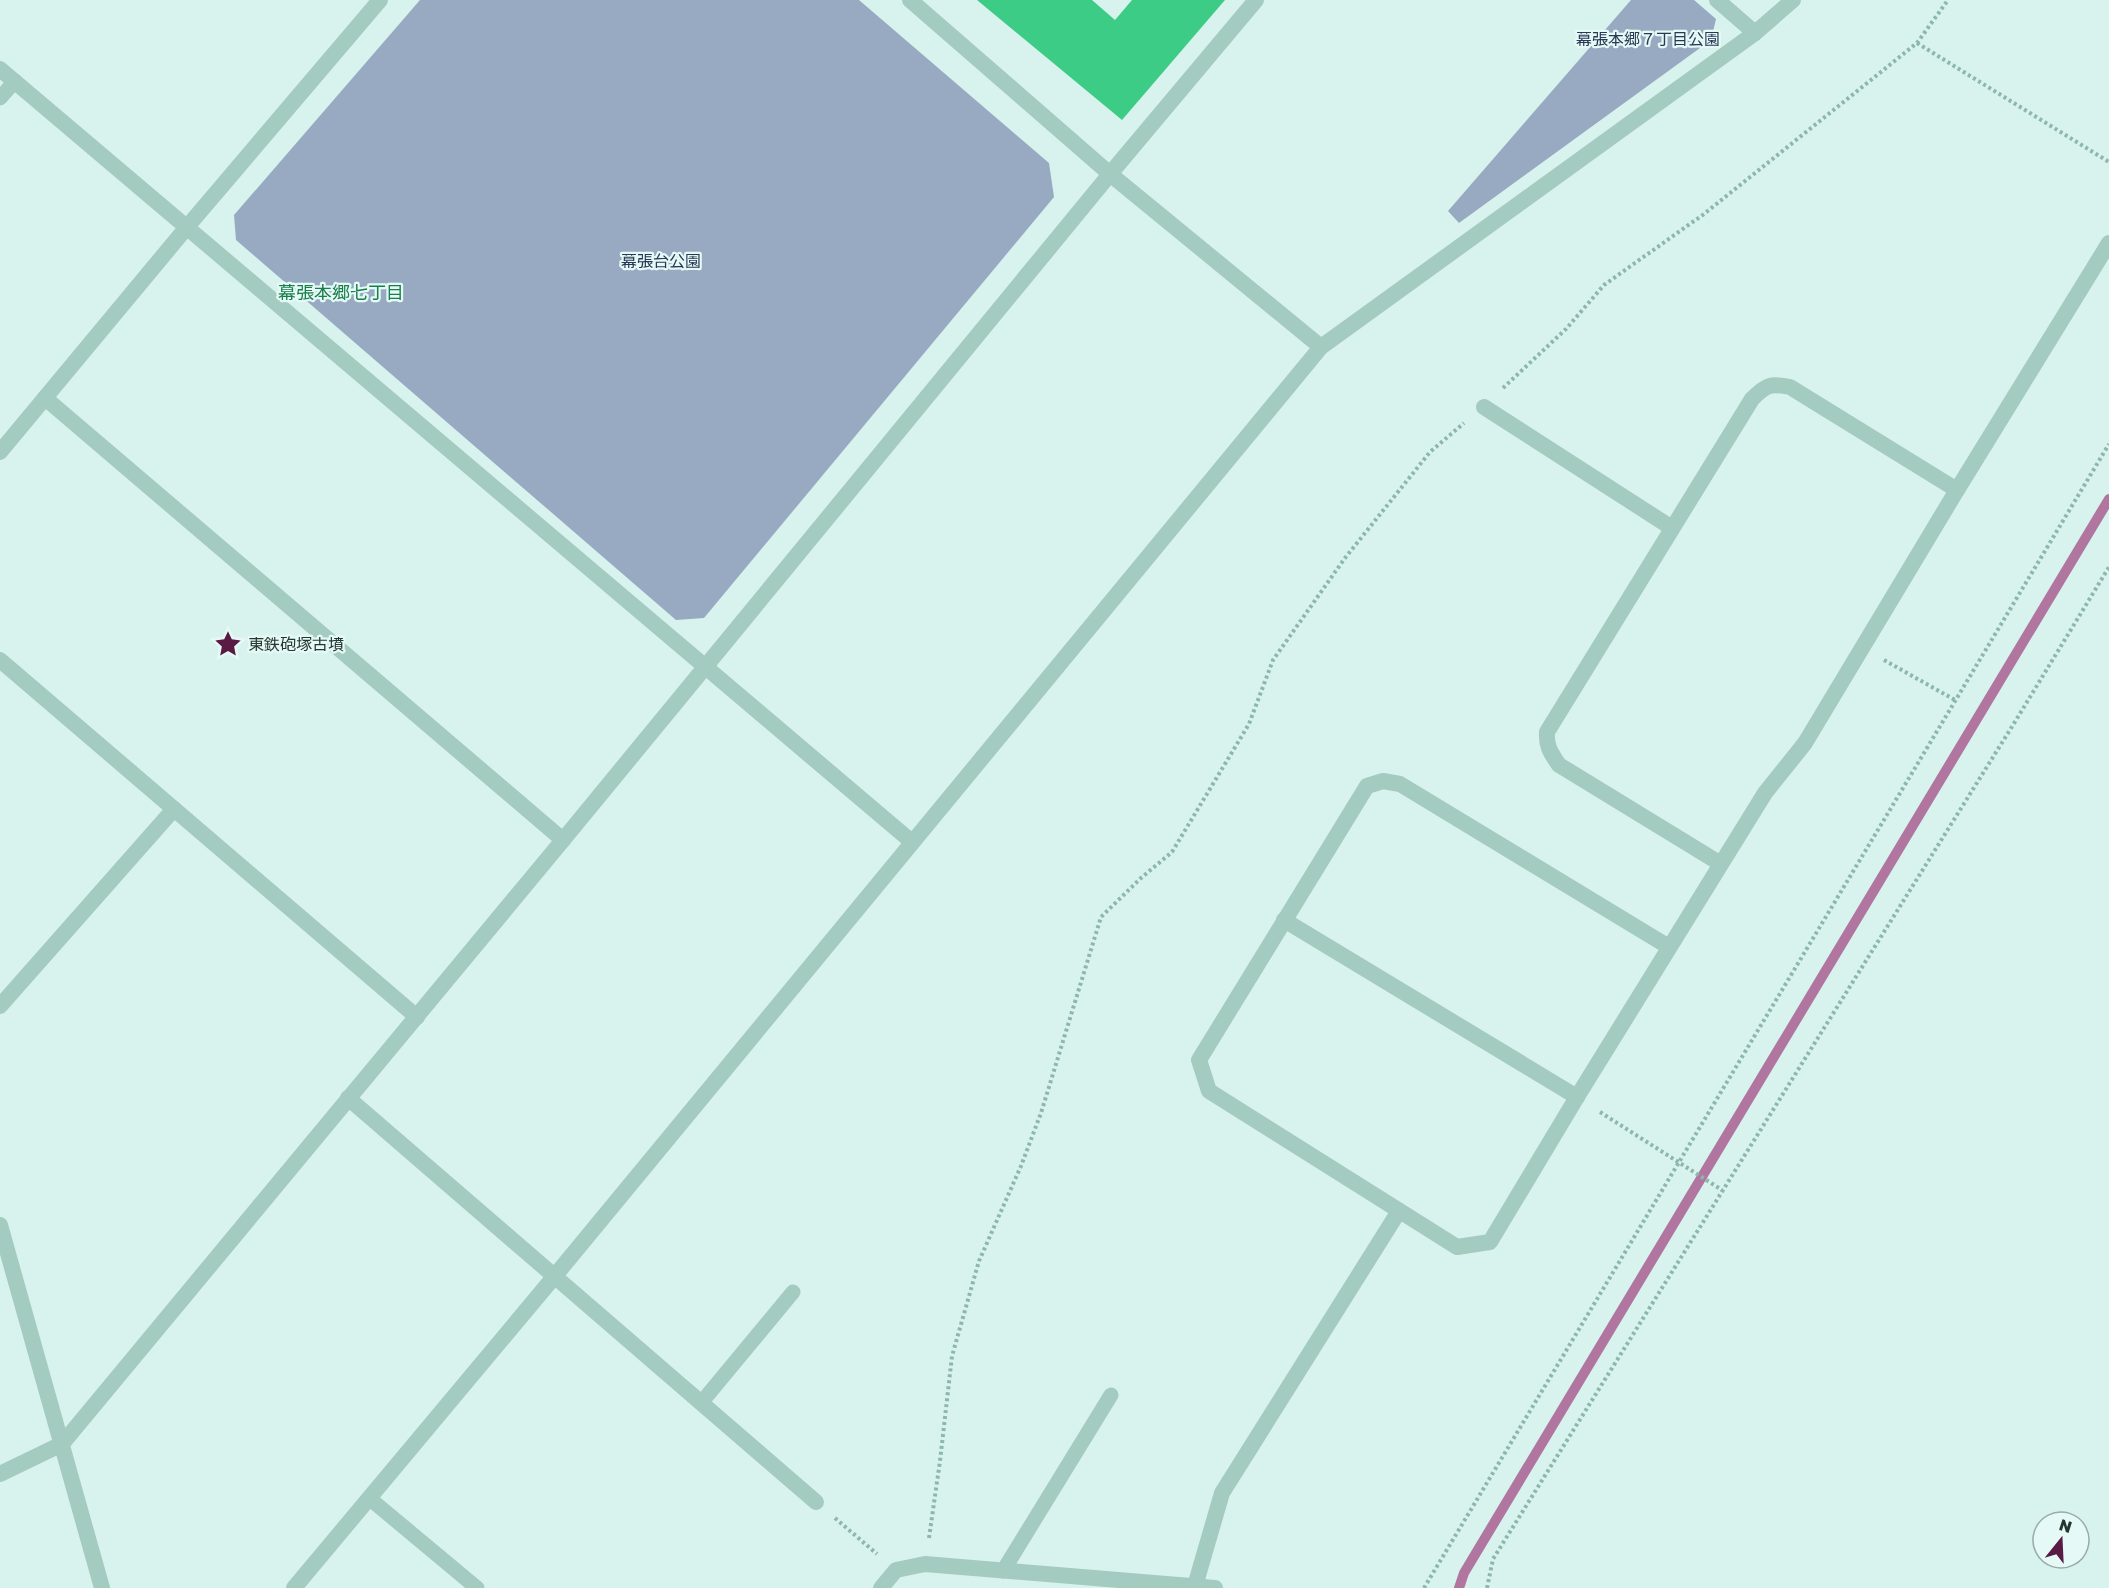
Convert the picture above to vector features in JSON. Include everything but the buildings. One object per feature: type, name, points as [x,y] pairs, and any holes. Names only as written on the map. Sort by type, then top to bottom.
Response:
[{"type":"street","points":[[0,452],[380,0]]},
{"type":"street","points":[[910,0],[1110,174],[1321,347]]},
{"type":"street","points":[[0,1474],[62,1444],[564,840],[1110,174],[1256,0]]},
{"type":"street","points":[[1717,0],[1755,33]]},
{"type":"street","points":[[294,1588],[554,1277],[1321,347],[1755,33],[1793,0]]},
{"type":"street","points":[[0,69],[912,842]]},
{"type":"street","points":[[1669,947],[1401,784],[1383,781],[1367,786],[1199,1060],[1209,1091],[1399,1211],[1457,1247],[1490,1242],[1765,793],[1805,743],[2109,243]]},
{"type":"street","points":[[1721,864],[1559,765],[1546,743],[1548,732],[1752,399],[1766,386],[1777,384],[1791,387],[1957,490]]},
{"type":"street","points":[[45,398],[564,840]]},
{"type":"street","points":[[1484,406],[1672,528]]},
{"type":"street","points":[[0,660],[417,1017]]},
{"type":"street","points":[[0,1006],[174,809]]},
{"type":"street","points":[[1284,920],[1577,1097]]},
{"type":"street","points":[[348,1098],[816,1502]]},
{"type":"street","points":[[1195,1586],[1222,1492],[1399,1211]]},
{"type":"street","points":[[0,1226],[102,1588]]},
{"type":"street","points":[[881,1588],[896,1570],[925,1564],[1215,1588]]},
{"type":"lane","points":[[0,98],[15,81]]},
{"type":"lane","points":[[701,1403],[793,1292]]},
{"type":"lane","points":[[1003,1571],[1111,1395]]},
{"type":"lane","points":[[369,1498],[477,1588]]},
{"type":"path","points":[[925,1564],[952,1356],[979,1261],[1021,1166],[1041,1113],[1101,917],[1172,852],[1249,724],[1273,660],[1345,558],[1430,452],[1484,406],[1566,329],[1604,285],[1704,214],[1917,43],[1948,0]]},
{"type":"path","points":[[1917,43],[2109,162]]},
{"type":"path","points":[[1424,1588],[2109,444]]},
{"type":"path","points":[[1487,1588],[1493,1559],[2109,567]]},
{"type":"path","points":[[1863,647],[1955,700]]},
{"type":"path","points":[[1577,1097],[1721,1190]]},
{"type":"path","points":[[816,1502],[896,1570]]},
{"type":"green space","name":"幕張台公園","points":[[420,0],[859,0],[1049,163],[1054,197],[704,618],[676,620],[236,240],[234,215]]},
{"type":"green space","name":"幕張本郷７丁目公園","points":[[1631,0],[1694,0],[1716,19],[1711,40],[1459,223],[1448,211]]},
{"type":"waterway","points":[[1459,1588],[1464,1573],[2109,499]]},
{"type":"place","name":"東鉄砲塚古墳","points":[[228,644]]},
{"type":"district","name":"幕張本郷七丁目","points":[[341,292]]}]
